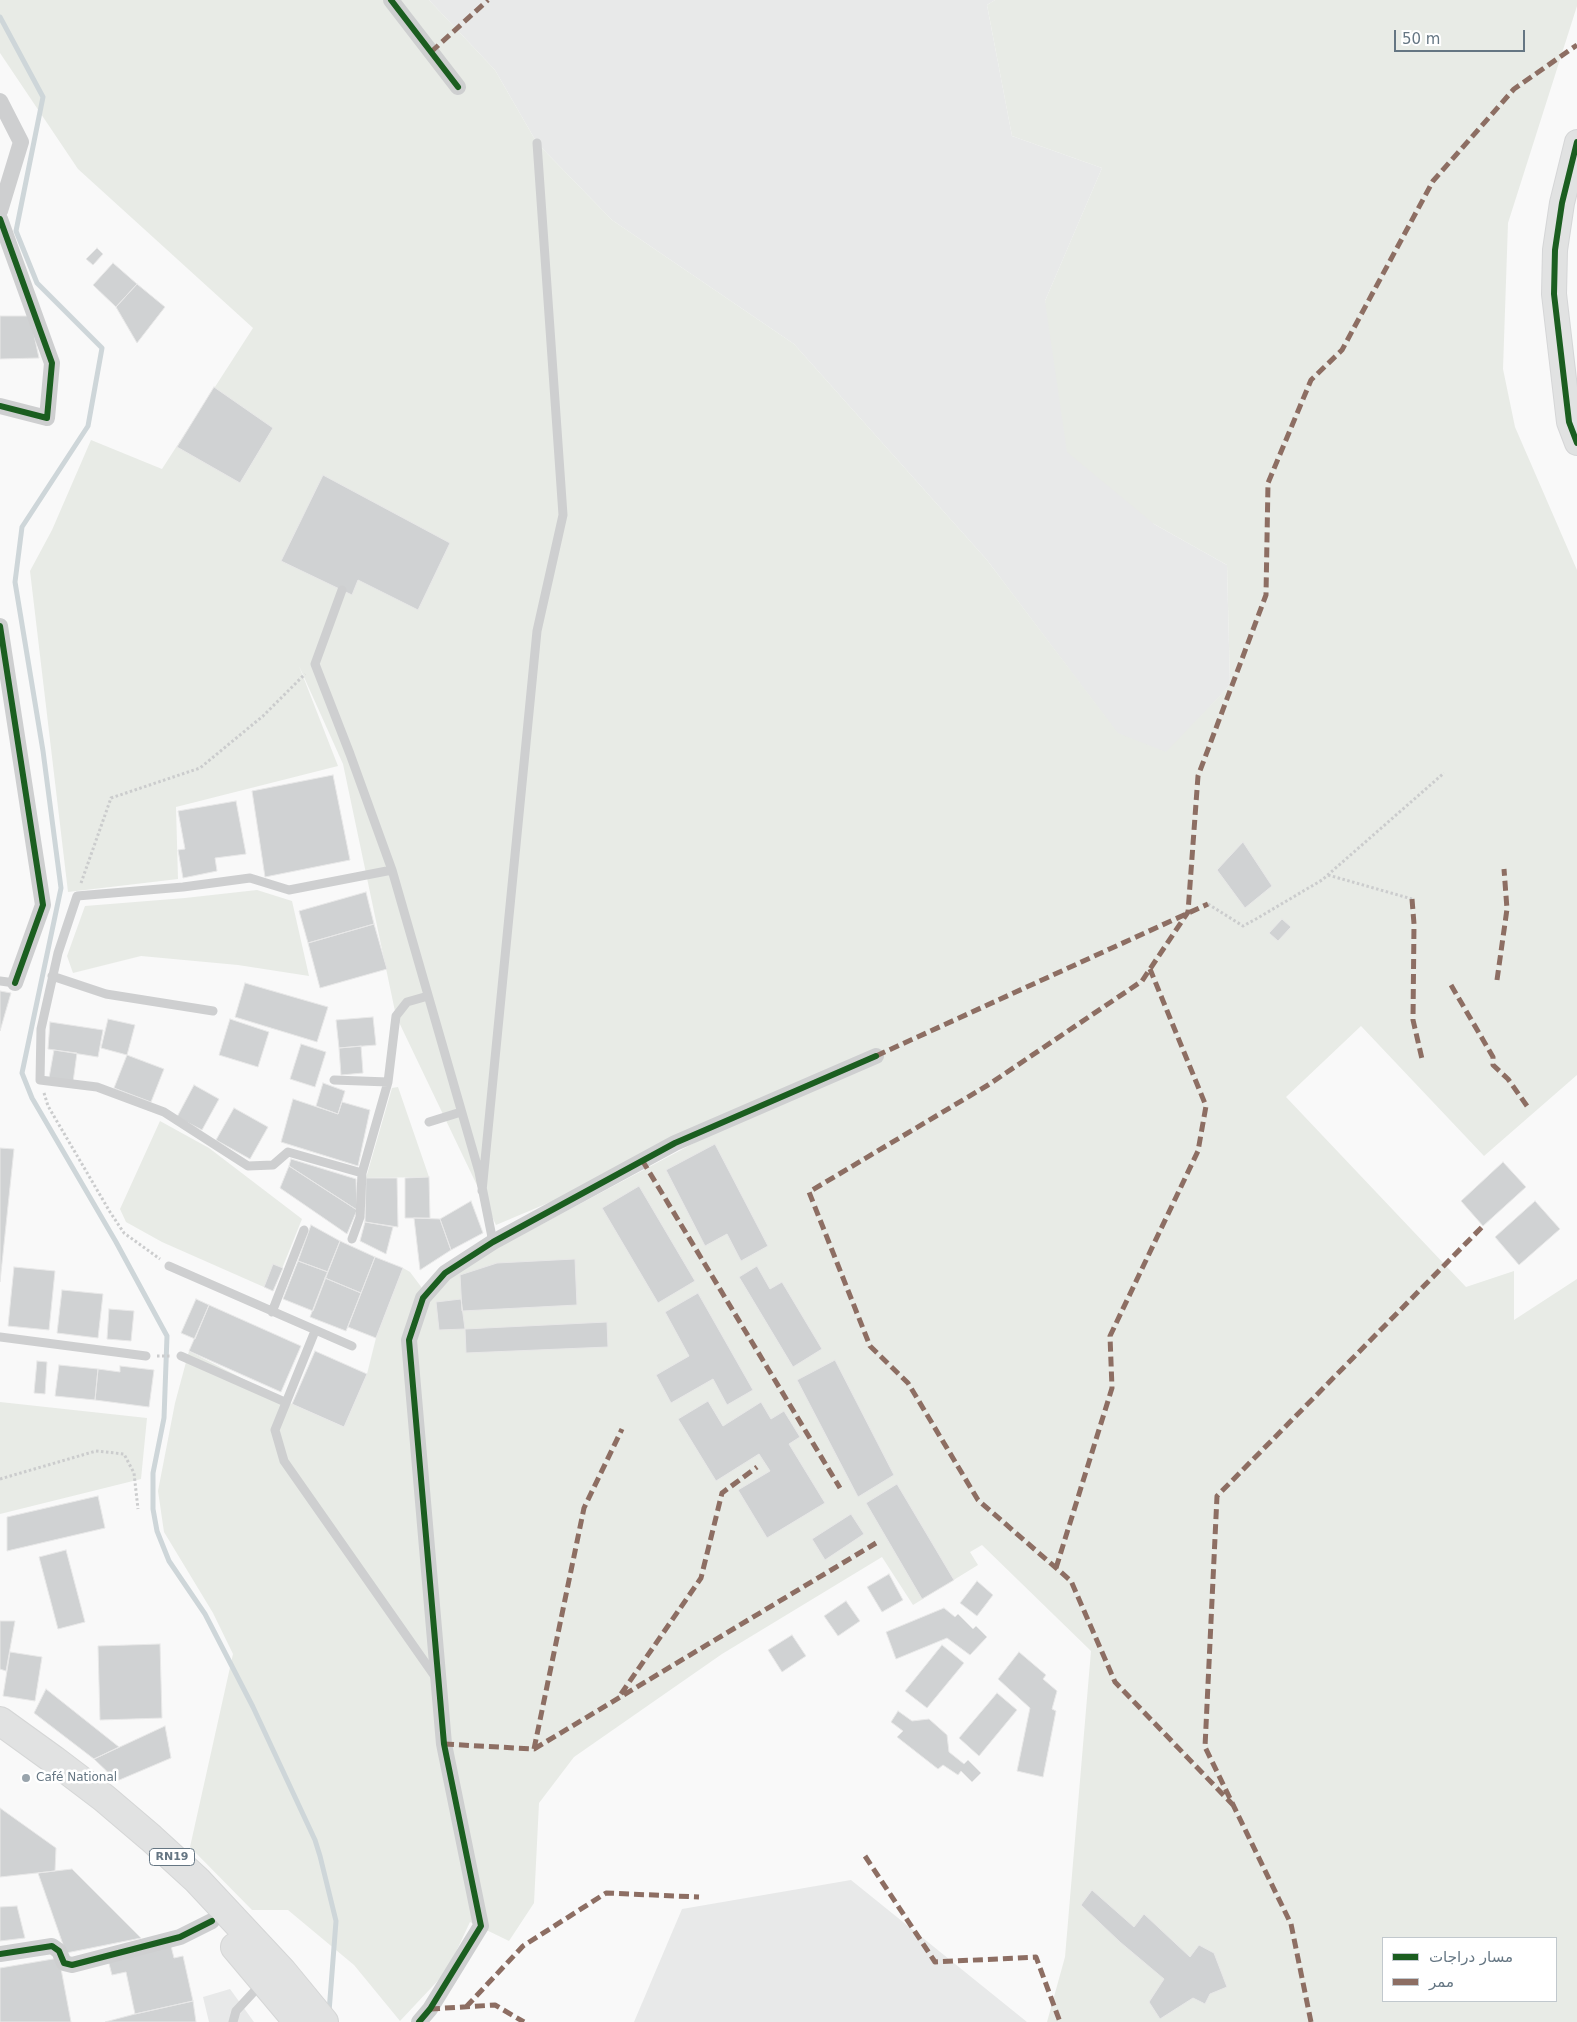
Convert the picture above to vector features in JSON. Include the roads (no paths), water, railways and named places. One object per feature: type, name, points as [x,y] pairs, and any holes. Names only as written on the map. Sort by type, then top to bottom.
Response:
[{"type":"highway","name":"RN19","points":[[0,1721],[74,1775],[151,1838],[240,1924],[282,1971],[315,2021]]},
{"type":"highway","name":"RN19","points":[[0,1744],[97,1815],[152,1864],[212,1922],[264,1980],[315,2021]]},
{"type":"street","points":[[391,0],[458,87]]},
{"type":"street","points":[[0,101],[21,142],[0,211]]},
{"type":"street","points":[[1577,142],[1562,203],[1555,250],[1554,294],[1570,422],[1577,443]]},
{"type":"street","points":[[0,219],[52,362],[47,418],[0,406]]},
{"type":"street","points":[[0,626],[43,905],[8,982]]},
{"type":"street","points":[[418,2022],[430,2009],[481,1926],[444,1744],[409,1340],[423,1298],[445,1273],[493,1242],[675,1143],[876,1056]]},
{"type":"street","points":[[0,1954],[52,1946],[59,1951],[64,1963],[72,1965],[180,1937],[212,1922]]},
{"type":"lane","points":[[482,1191],[537,631],[563,515],[537,143]]},
{"type":"lane","points":[[342,590],[315,664],[392,870],[461,1112],[482,1191],[493,1242]]},
{"type":"lane","points":[[362,1173],[288,1152],[273,1165],[248,1166],[164,1112],[97,1087],[40,1080],[40,1029],[58,953],[77,896],[183,887],[250,878],[289,890],[392,870]]},
{"type":"lane","points":[[52,976],[106,994],[213,1011]]},
{"type":"lane","points":[[352,1239],[360,1217],[362,1173],[388,1082],[396,1016],[406,1002],[428,996]]},
{"type":"lane","points":[[334,1080],[388,1082]]},
{"type":"lane","points":[[430,1122],[461,1112]]},
{"type":"lane","points":[[272,1312],[304,1230]]},
{"type":"lane","points":[[170,1266],[352,1346]]},
{"type":"lane","points":[[315,1331],[275,1430],[284,1461],[439,1682]]},
{"type":"lane","points":[[0,1337],[146,1356]]},
{"type":"lane","points":[[181,1356],[285,1402]]},
{"type":"lane","points":[[233,2022],[236,2011],[264,1980]]},
{"type":"waterway","points":[[0,17],[43,97],[16,231],[37,283],[102,348],[88,426],[22,527],[15,582],[43,751],[61,888],[22,1073],[32,1098],[116,1242],[167,1336],[164,1418],[153,1473],[153,1509],[157,1531],[169,1561],[205,1614],[253,1707],[315,1840],[336,1921],[329,2012]]},
{"type":"place","name":"Café National","points":[[26,1778]]}]
